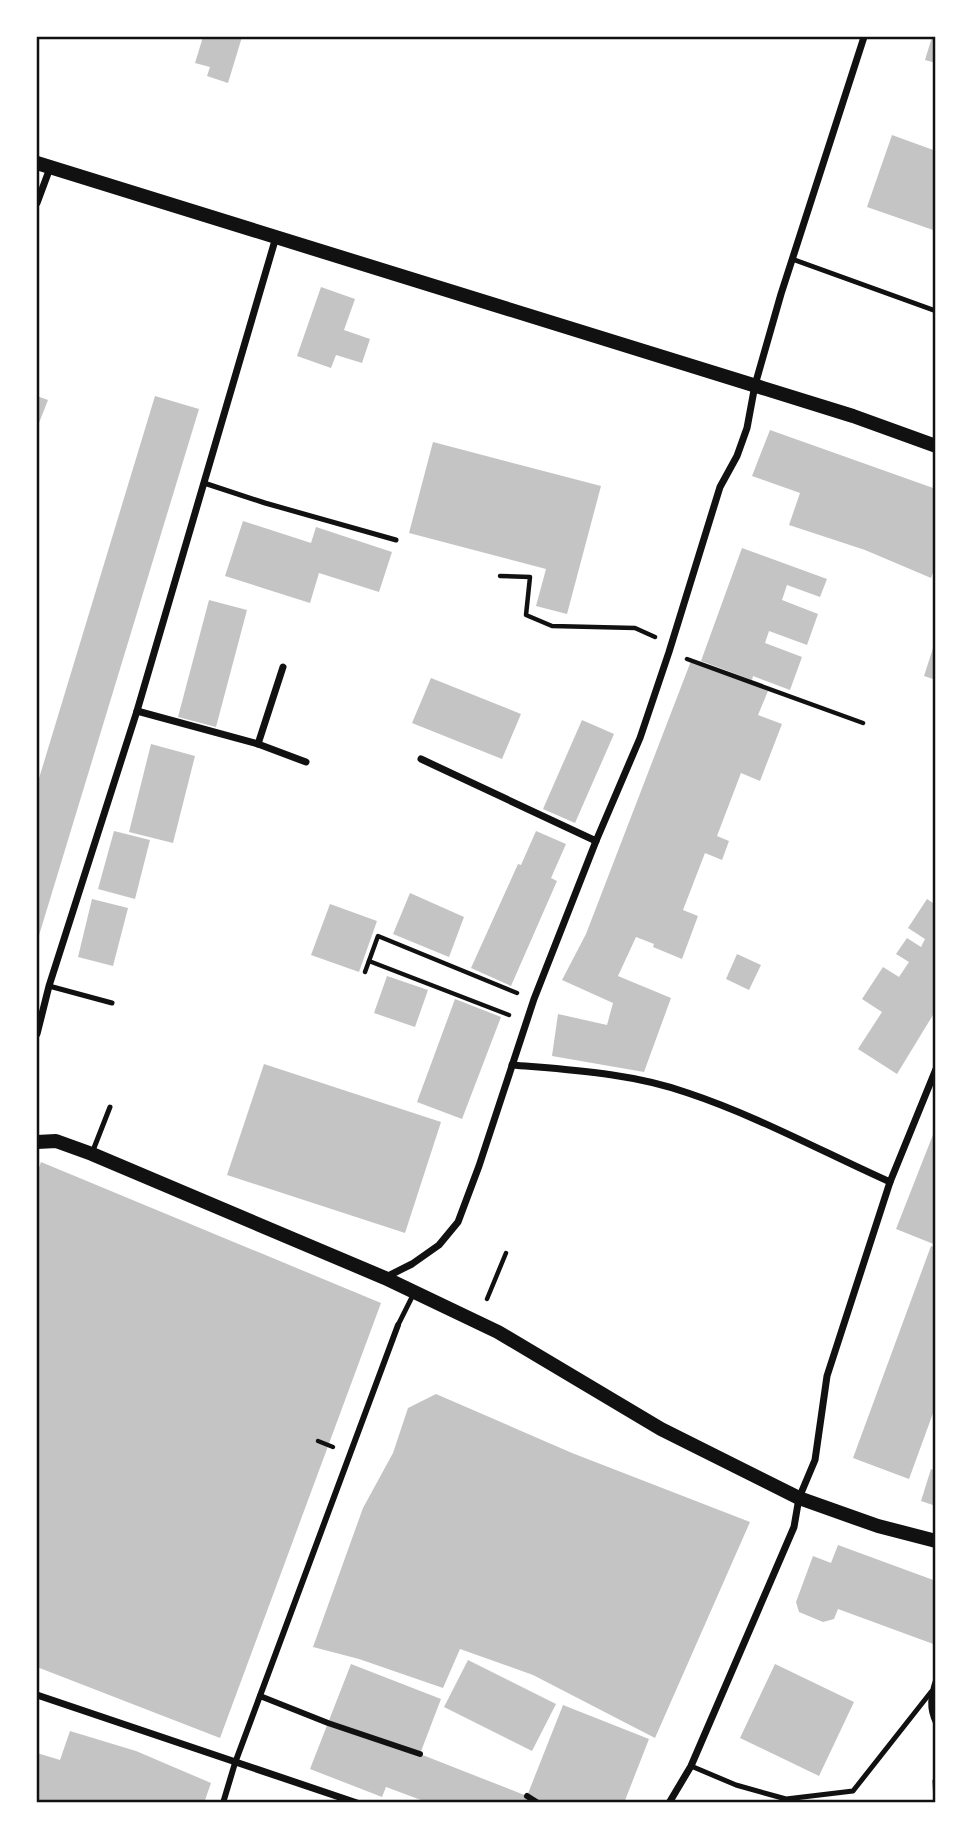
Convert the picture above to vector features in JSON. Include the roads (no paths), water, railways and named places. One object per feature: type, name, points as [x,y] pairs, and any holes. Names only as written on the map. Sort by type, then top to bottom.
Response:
[{"type":"main road","points":[[44,165],[755,385],[936,446]]},
{"type":"main road","points":[[37,1142],[56,1142],[92,1154],[386,1278],[498,1332],[661,1429],[799,1498],[878,1526],[936,1541]]},
{"type":"street","points":[[386,1278],[439,1245],[458,1222],[534,999],[640,738],[720,487],[737,456],[747,428],[755,385],[792,259],[864,37]]},
{"type":"street","points":[[37,203],[44,165]]},
{"type":"street","points":[[37,1034],[49,986],[137,711],[277,235]]},
{"type":"street","points":[[257,744],[283,667]]},
{"type":"street","points":[[137,711],[257,744],[306,762]]},
{"type":"street","points":[[421,759],[596,841]]},
{"type":"street","points":[[512,1065],[631,1079],[685,1092],[727,1108],[890,1182]]},
{"type":"street","points":[[670,1803],[691,1766],[794,1527],[799,1498],[815,1460],[827,1376],[890,1182],[936,1069]]},
{"type":"street","points":[[223,1803],[235,1763],[398,1325]]},
{"type":"street","points":[[37,1695],[357,1803]]},
{"type":"street","points":[[260,1696],[328,1723],[420,1754]]},
{"type":"street","points":[[527,1796],[538,1803]]},
{"type":"lane","points":[[792,259],[936,311]]},
{"type":"lane","points":[[205,483],[396,540]]},
{"type":"lane","points":[[49,986],[112,1003]]},
{"type":"lane","points":[[92,1154],[110,1107]]},
{"type":"lane","points":[[398,1325],[414,1293]]},
{"type":"lane","points":[[936,1679],[930,1708],[936,1724]]},
{"type":"lane","points":[[691,1766],[787,1801],[853,1791],[932,1692]]},
{"type":"lane","points":[[934,1781],[936,1803]]}]
